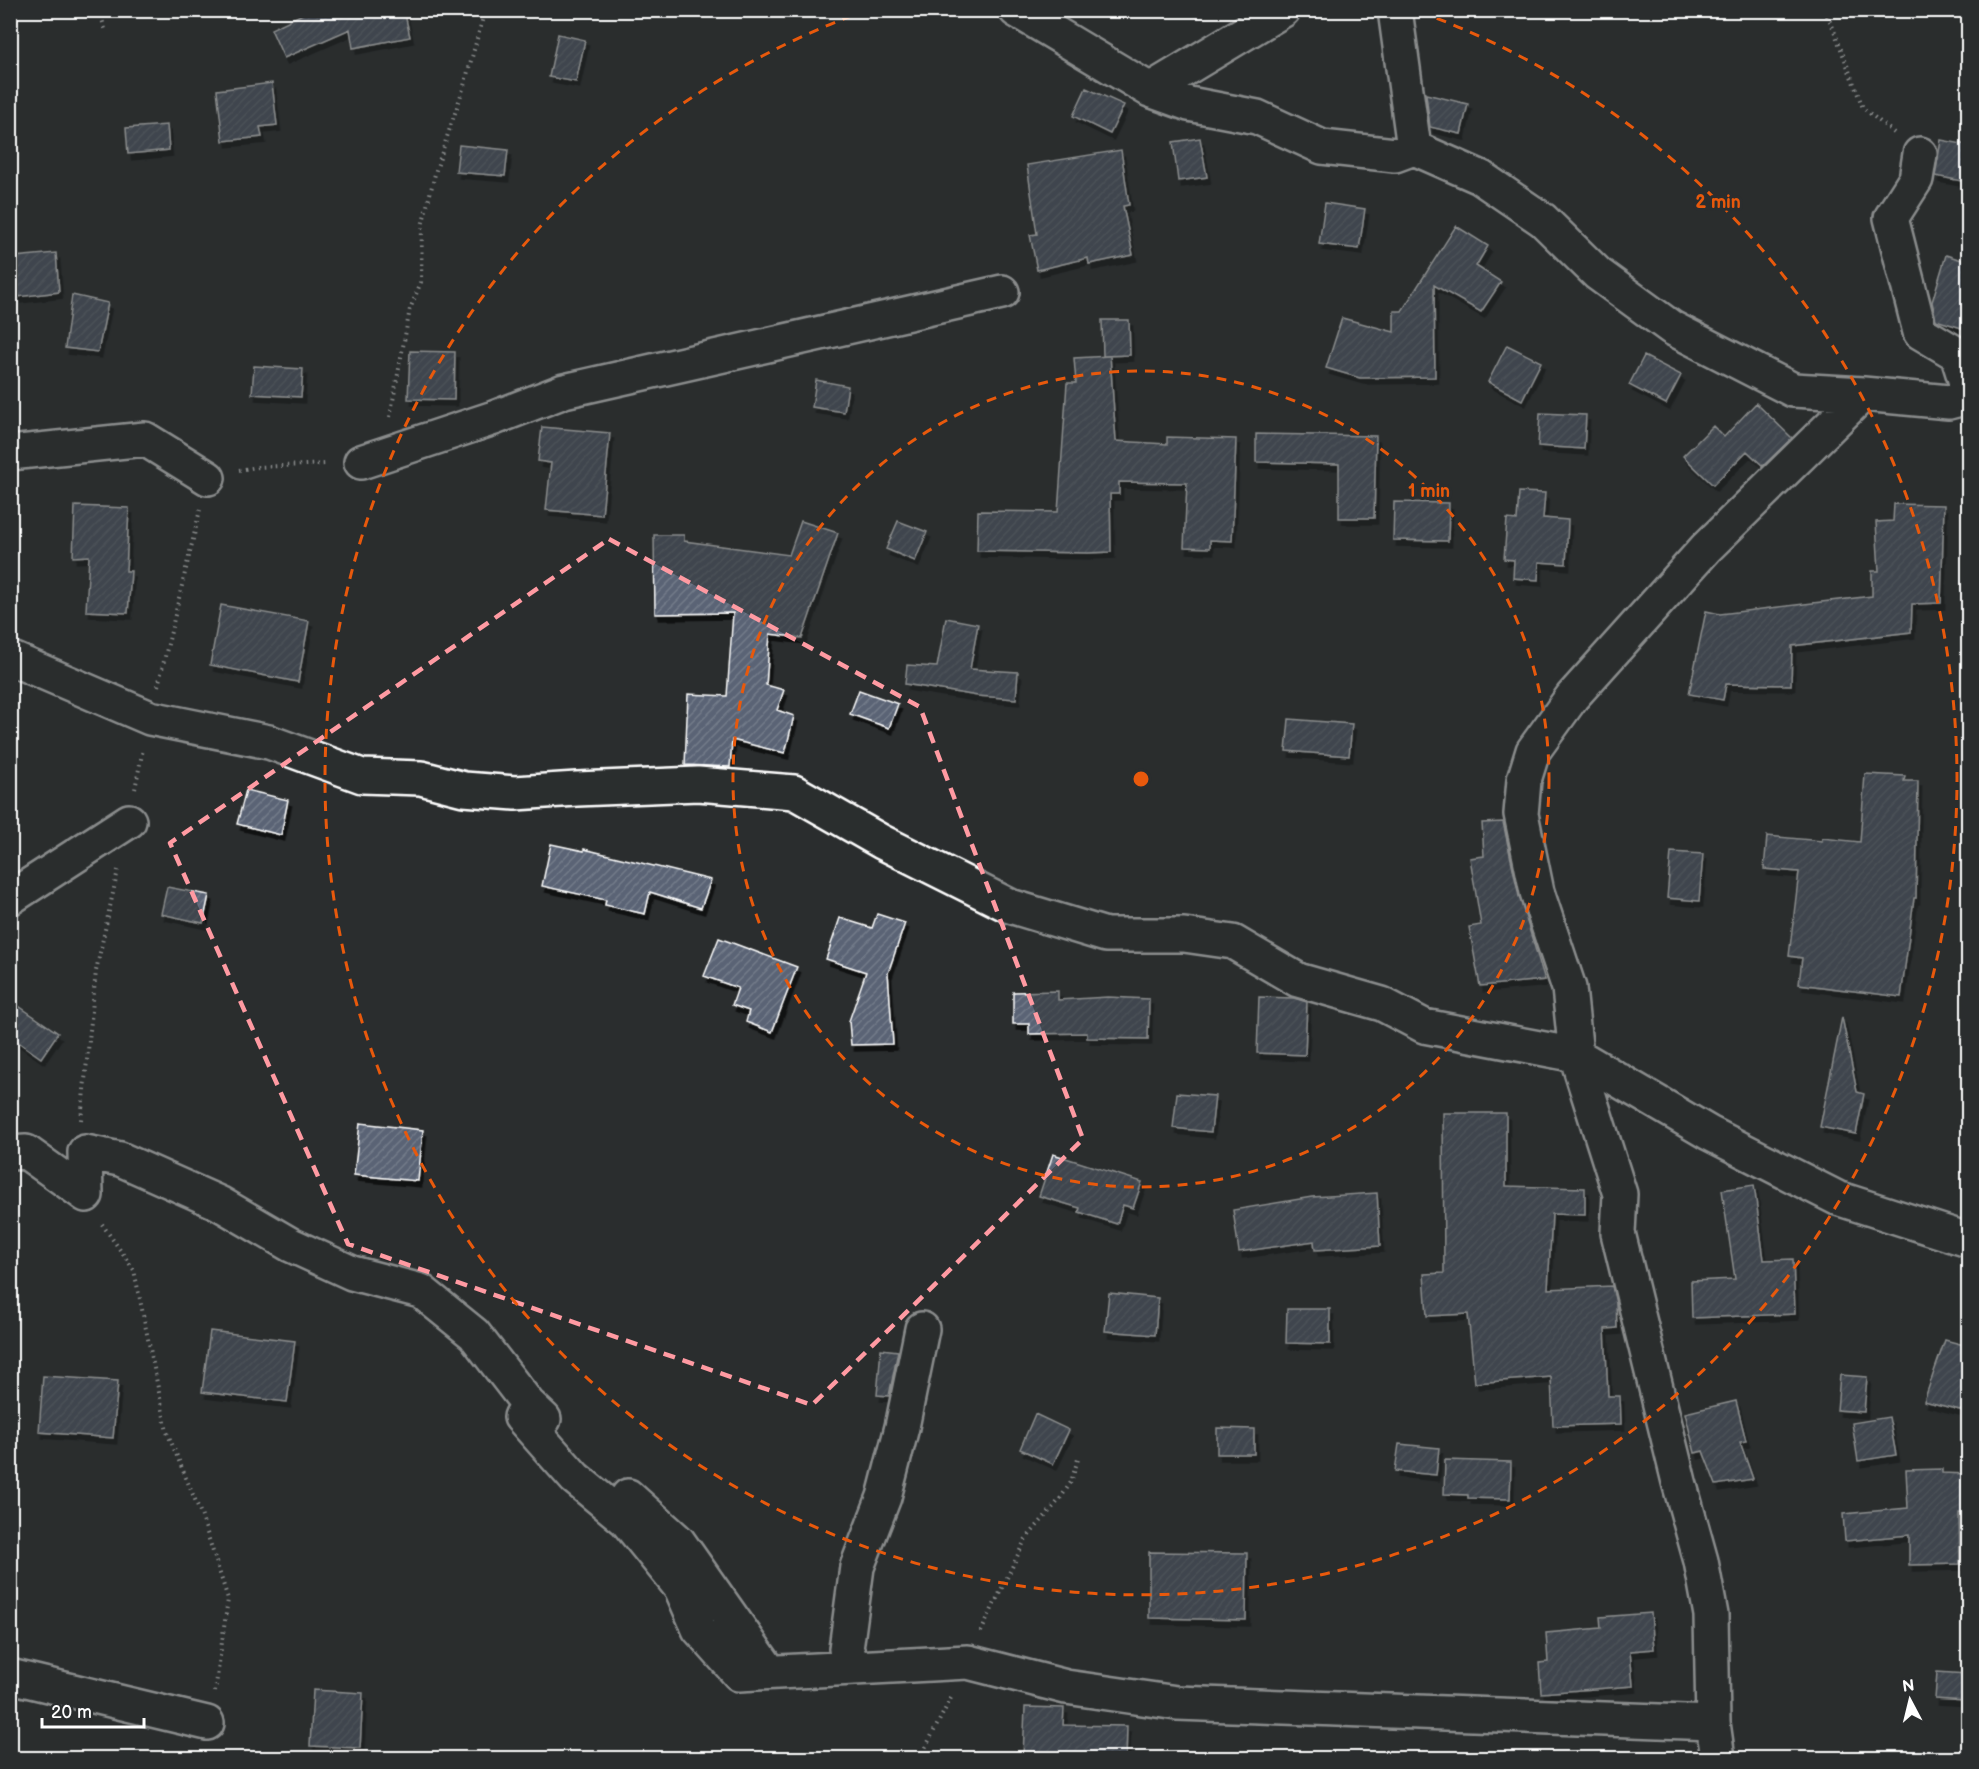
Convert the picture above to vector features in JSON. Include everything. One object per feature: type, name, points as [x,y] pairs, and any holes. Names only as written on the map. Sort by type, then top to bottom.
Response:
[{"type":"street","points":[[1016,10],[1150,90],[1189,104],[1257,117],[1322,147],[1395,155],[1414,148],[1480,177],[1543,220],[1598,274],[1672,328],[1793,390],[1863,393],[1949,402],[1968,397]]},
{"type":"street","points":[[1150,90],[1283,10]]},
{"type":"street","points":[[1395,10],[1414,148]]},
{"type":"street","points":[[1920,154],[1916,179],[1891,218],[1920,332],[1957,354],[1968,389]]},
{"type":"street","points":[[361,462],[494,418],[564,391],[1002,292]]},
{"type":"street","points":[[1718,1758],[1713,1723],[1711,1615],[1701,1561],[1676,1471],[1618,1233],[1620,1194],[1576,1055],[1569,988],[1537,892],[1521,814],[1524,780],[1533,751],[1572,697],[1706,548],[1863,393]]},
{"type":"street","points":[[10,453],[145,440],[208,478]]},
{"type":"street","points":[[10,658],[150,718],[269,742],[362,776],[421,778],[464,789],[514,794],[698,784],[794,792],[882,842],[1010,906],[1106,935],[1184,935],[1233,942],[1298,980],[1382,1004],[1424,1026],[1576,1055],[1709,1133],[1837,1198],[1968,1240]]},
{"type":"street","points":[[10,898],[129,822]]},
{"type":"street","points":[[10,1153],[26,1152],[86,1195]]},
{"type":"street","points":[[86,1195],[85,1152],[120,1159],[219,1203],[291,1245],[352,1273],[421,1291],[474,1334],[528,1404],[521,1417],[575,1478],[626,1520],[681,1588],[699,1629],[739,1674],[968,1662],[1066,1687],[1177,1703],[1713,1723]]},
{"type":"street","points":[[854,1668],[846,1649],[857,1567],[884,1497],[902,1427],[922,1329]]},
{"type":"street","points":[[10,1676],[207,1723]]},
{"type":"path","points":[[99,10],[106,32]]},
{"type":"path","points":[[80,1130],[96,971],[150,718],[208,478],[258,467],[361,462],[389,422],[410,309],[421,282],[422,226],[436,171],[464,86],[485,10]]},
{"type":"path","points":[[1824,10],[1832,25],[1863,108],[1920,154]]},
{"type":"path","points":[[86,1195],[134,1270],[167,1432],[201,1514],[228,1599],[215,1695],[207,1723]]},
{"type":"path","points":[[920,1758],[1025,1540],[1060,1499],[1071,1482],[1078,1459]]},
{"type":"highlighted area","points":[[609,539],[920,707],[1083,1139],[812,1405],[348,1244],[170,843]]},
{"type":"building","points":[[311,10],[404,10],[410,37],[353,48],[350,29],[284,58],[271,29]]},
{"type":"building","points":[[558,34],[585,40],[576,82],[549,77]]},
{"type":"building","points":[[272,83],[277,125],[260,127],[262,137],[223,141],[217,90]]},
{"type":"building","points":[[1086,88],[1124,105],[1110,134],[1073,116]]},
{"type":"building","points":[[1426,94],[1468,104],[1461,134],[1430,127]]},
{"type":"building","points":[[167,125],[169,150],[128,154],[126,128]]},
{"type":"building","points":[[1200,138],[1207,177],[1178,181],[1173,142]]},
{"type":"building","points":[[1941,140],[1968,145],[1968,182],[1935,176]]},
{"type":"building","points":[[459,145],[508,150],[505,176],[456,172]]},
{"type":"building","points":[[1121,150],[1129,205],[1123,206],[1133,255],[1089,264],[1088,258],[1037,270],[1030,235],[1037,234],[1027,165]]},
{"type":"building","points":[[1325,203],[1365,209],[1359,249],[1319,244]]},
{"type":"building","points":[[1456,226],[1488,246],[1476,266],[1501,282],[1481,312],[1434,285],[1435,377],[1360,378],[1326,368],[1342,318],[1394,332],[1394,311],[1402,311]]},
{"type":"building","points":[[56,253],[59,292],[17,297],[14,257]]},
{"type":"building","points":[[1946,255],[1968,262],[1968,330],[1936,320],[1932,302]]},
{"type":"building","points":[[72,295],[108,303],[98,352],[65,348]]},
{"type":"building","points":[[1102,320],[1129,320],[1130,355],[1103,356]]},
{"type":"building","points":[[1507,345],[1541,362],[1522,400],[1488,382]]},
{"type":"building","points":[[410,351],[455,352],[454,400],[408,399]]},
{"type":"building","points":[[1110,356],[1116,441],[1167,444],[1167,437],[1236,439],[1232,541],[1210,540],[1210,548],[1184,547],[1187,483],[1119,482],[1119,494],[1110,494],[1111,552],[977,551],[978,511],[1058,512],[1067,383],[1076,383],[1074,358]]},
{"type":"building","points":[[1644,356],[1681,375],[1666,404],[1629,385]]},
{"type":"building","points":[[254,366],[303,369],[301,397],[252,394]]},
{"type":"building","points":[[816,380],[848,386],[844,412],[812,407]]},
{"type":"building","points":[[1756,403],[1792,438],[1763,466],[1747,451],[1713,485],[1683,456],[1713,426],[1724,437]]},
{"type":"building","points":[[1540,413],[1586,415],[1584,449],[1538,446]]},
{"type":"building","points":[[542,427],[610,433],[602,515],[546,510],[551,463],[538,461]]},
{"type":"building","points":[[1256,434],[1376,436],[1374,518],[1339,518],[1339,464],[1256,462]]},
{"type":"building","points":[[1519,492],[1545,493],[1543,518],[1568,520],[1566,564],[1539,562],[1538,580],[1513,578],[1514,560],[1504,559],[1507,519],[1517,520]]},
{"type":"building","points":[[1394,502],[1449,503],[1448,541],[1393,540]]},
{"type":"building","points":[[1894,504],[1944,505],[1941,603],[1912,604],[1911,632],[1792,646],[1791,685],[1726,684],[1723,700],[1689,694],[1706,611],[1720,614],[1872,596],[1872,571],[1879,571],[1876,522],[1893,521]]},
{"type":"building","points":[[75,506],[129,508],[126,571],[131,571],[128,613],[86,611],[89,556],[73,557]]},
{"type":"building","points":[[801,521],[838,533],[802,638],[770,634],[766,685],[784,690],[777,710],[794,716],[785,753],[732,740],[730,767],[685,765],[688,694],[727,696],[733,613],[655,614],[654,535],[684,535],[684,541],[789,555]]},
{"type":"building","points":[[898,521],[927,532],[915,561],[886,549]]},
{"type":"building","points":[[221,605],[309,621],[298,682],[210,665]]},
{"type":"building","points":[[946,618],[978,624],[970,669],[1018,672],[1016,699],[978,696],[905,684],[907,665],[937,667]]},
{"type":"building","points":[[859,690],[898,704],[889,728],[850,714]]},
{"type":"building","points":[[1289,719],[1352,724],[1349,756],[1286,751]]},
{"type":"building","points":[[1865,774],[1905,776],[1904,781],[1918,781],[1916,898],[1914,898],[1901,997],[1799,984],[1802,958],[1789,956],[1799,872],[1764,869],[1767,836],[1860,842]]},
{"type":"building","points":[[246,790],[288,800],[281,835],[237,824]]},
{"type":"building","points":[[1503,822],[1519,896],[1545,980],[1480,986],[1469,927],[1481,925],[1470,858],[1484,856],[1482,823]]},
{"type":"building","points":[[551,844],[584,851],[584,849],[711,880],[701,908],[650,892],[645,914],[605,905],[606,900],[542,886]]},
{"type":"building","points":[[1671,852],[1703,854],[1699,901],[1667,898]]},
{"type":"building","points":[[167,887],[209,895],[203,923],[161,914]]},
{"type":"building","points":[[877,914],[905,923],[888,973],[893,1044],[851,1045],[849,1021],[866,972],[826,959],[840,918],[872,928]]},
{"type":"building","points":[[719,938],[797,967],[772,1032],[746,1022],[749,1011],[732,1005],[738,988],[704,976]]},
{"type":"building","points":[[1058,991],[1058,1000],[1108,997],[1149,999],[1148,1039],[1087,1038],[1087,1033],[1029,1034],[1029,1024],[1013,1024],[1013,992]]},
{"type":"building","points":[[1259,997],[1294,998],[1307,1002],[1305,1055],[1257,1053]]},
{"type":"building","points":[[10,1000],[58,1033],[41,1058],[10,1036]]},
{"type":"building","points":[[1842,1017],[1857,1092],[1864,1094],[1856,1134],[1820,1127]]},
{"type":"building","points":[[1177,1093],[1215,1096],[1211,1132],[1173,1128]]},
{"type":"building","points":[[1443,1113],[1506,1113],[1506,1186],[1585,1188],[1585,1215],[1552,1214],[1548,1289],[1612,1286],[1616,1303],[1617,1328],[1605,1329],[1608,1396],[1620,1396],[1621,1424],[1553,1426],[1551,1377],[1475,1383],[1468,1314],[1427,1316],[1424,1274],[1444,1273]]},
{"type":"building","points":[[360,1123],[423,1130],[418,1181],[354,1175]]},
{"type":"building","points":[[1053,1154],[1142,1182],[1133,1208],[1123,1205],[1117,1224],[1079,1212],[1080,1208],[1039,1196]]},
{"type":"building","points":[[1754,1185],[1764,1260],[1793,1259],[1795,1314],[1692,1318],[1691,1281],[1735,1279],[1722,1190]]},
{"type":"building","points":[[1377,1193],[1380,1246],[1315,1250],[1314,1241],[1239,1252],[1233,1210],[1312,1197]]},
{"type":"building","points":[[1109,1293],[1158,1298],[1155,1335],[1105,1331]]},
{"type":"building","points":[[1287,1309],[1330,1309],[1330,1344],[1286,1343]]},
{"type":"building","points":[[210,1331],[295,1341],[287,1402],[202,1392]]},
{"type":"building","points":[[1945,1340],[1968,1346],[1968,1412],[1924,1401]]},
{"type":"building","points":[[881,1349],[898,1351],[889,1396],[877,1395]]},
{"type":"building","points":[[1840,1375],[1867,1377],[1864,1412],[1837,1410]]},
{"type":"building","points":[[43,1376],[118,1381],[113,1438],[39,1432]]},
{"type":"building","points":[[1736,1401],[1746,1441],[1740,1442],[1753,1479],[1716,1485],[1703,1451],[1695,1453],[1685,1413]]},
{"type":"building","points":[[1035,1414],[1069,1430],[1053,1464],[1020,1449]]},
{"type":"building","points":[[1889,1417],[1896,1455],[1858,1461],[1852,1423]]},
{"type":"building","points":[[1217,1428],[1254,1429],[1254,1454],[1217,1454]]},
{"type":"building","points":[[1399,1444],[1439,1448],[1436,1475],[1395,1471]]},
{"type":"building","points":[[1445,1460],[1511,1462],[1510,1499],[1468,1498],[1468,1495],[1444,1494]]},
{"type":"building","points":[[1942,1469],[1942,1473],[1968,1474],[1968,1514],[1959,1513],[1960,1564],[1909,1565],[1909,1535],[1845,1541],[1843,1514],[1908,1508],[1906,1470]]},
{"type":"building","points":[[1149,1552],[1247,1553],[1246,1620],[1149,1618]]},
{"type":"building","points":[[1651,1613],[1654,1649],[1630,1651],[1633,1686],[1541,1693],[1539,1663],[1548,1662],[1546,1633],[1601,1628],[1600,1617]]},
{"type":"building","points":[[1937,1672],[1967,1674],[1966,1701],[1935,1699]]},
{"type":"building","points":[[313,1690],[363,1693],[360,1748],[310,1746]]},
{"type":"building","points":[[1025,1707],[1064,1708],[1063,1725],[1127,1726],[1126,1758],[1023,1758]]}]
